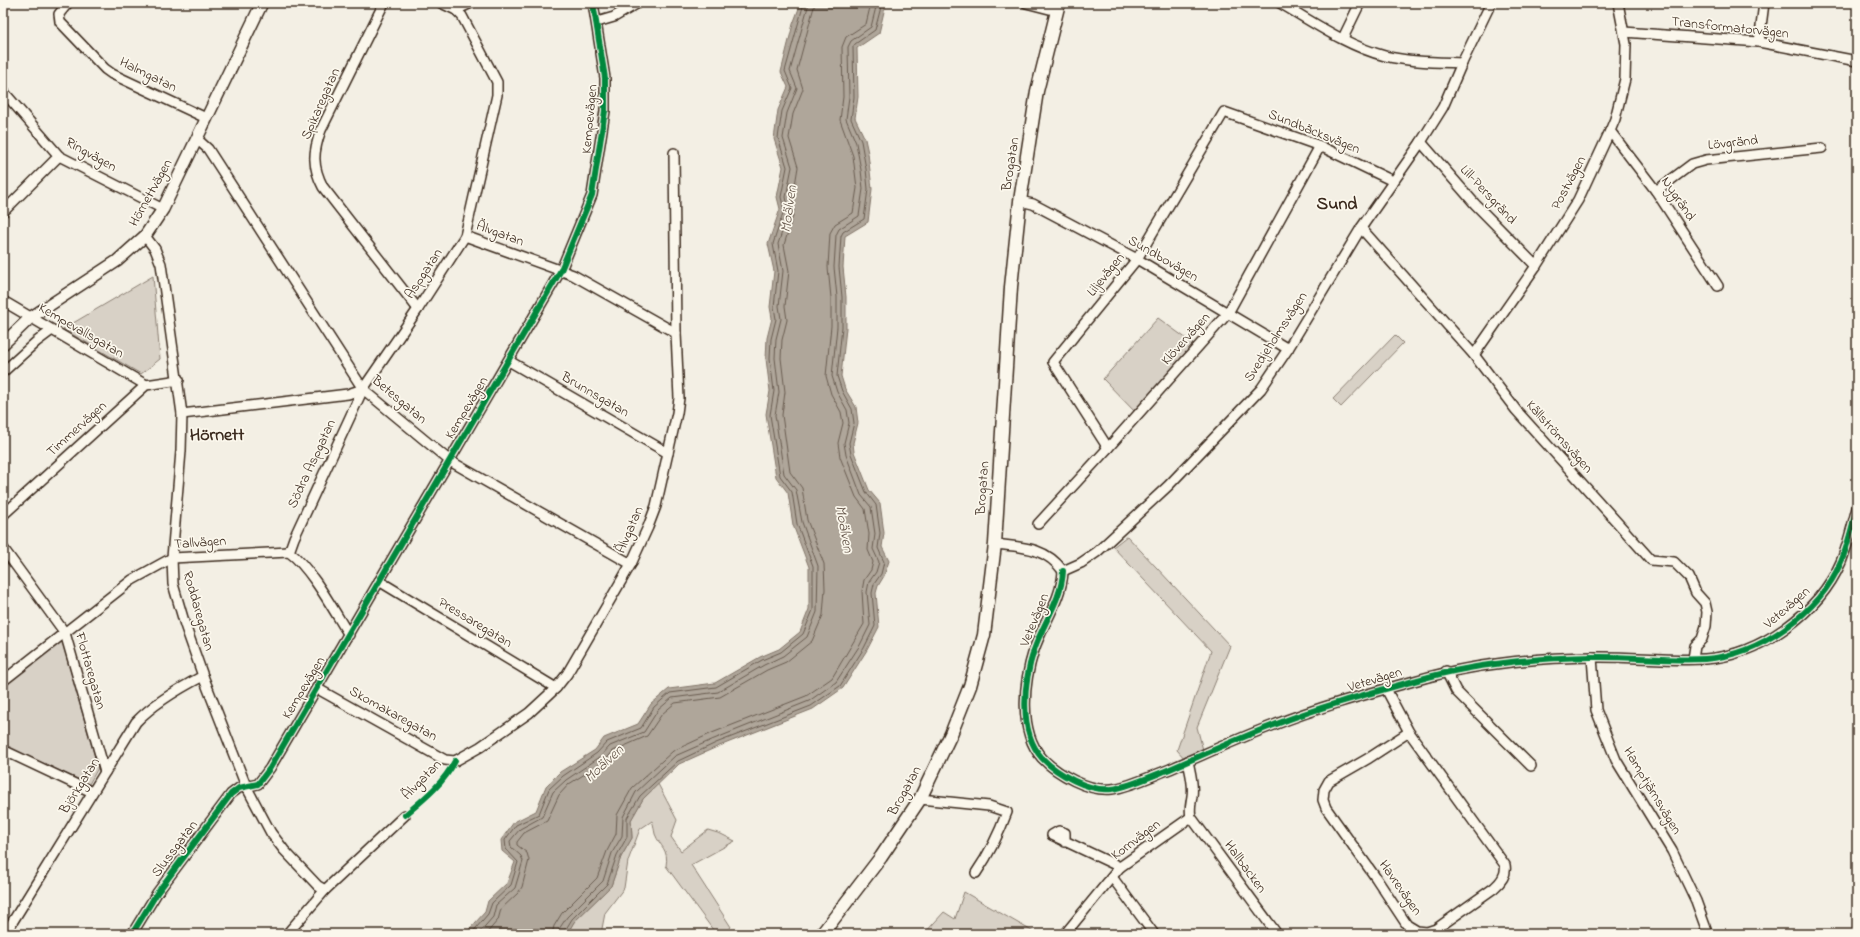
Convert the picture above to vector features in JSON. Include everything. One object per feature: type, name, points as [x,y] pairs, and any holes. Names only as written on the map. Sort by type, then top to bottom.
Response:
[{"type":"main road","name":"Brogatan","points":[[822,934],[881,857],[920,799],[951,734],[970,686],[984,635],[995,544],[1011,287],[1020,201],[1038,91],[1058,7]]},
{"type":"street","name":"Halmgatan","points":[[68,3],[61,10],[58,17],[66,29],[112,74],[206,118]]},
{"type":"street","name":"Hörnettvägen","points":[[3,344],[30,318],[117,260],[145,236],[163,209],[261,3]]},
{"type":"street","name":"Spikaregatan","points":[[384,3],[321,130],[315,146],[314,161],[316,173],[323,187],[418,309]]},
{"type":"street","name":"Aspgatan","points":[[362,389],[418,309],[465,236],[497,96],[497,82],[462,16],[456,10],[441,3]]},
{"type":"street","points":[[456,10],[470,3]]},
{"type":"street","name":"Kempevägen","points":[[246,786],[255,785],[261,782],[318,689],[379,581],[561,270],[592,195],[598,166],[605,111],[605,78],[593,3]]},
{"type":"street","points":[[597,22],[614,17],[638,3]]},
{"type":"street","points":[[1026,3],[1058,7]]},
{"type":"street","points":[[1280,3],[1361,48],[1405,60],[1462,63]]},
{"type":"street","points":[[1343,38],[1360,3]]},
{"type":"street","name":"Svedjeholmsvägen","points":[[1063,571],[1081,563],[1097,552],[1168,486],[1261,389],[1288,349],[1361,228],[1421,142],[1443,107],[1491,3]]},
{"type":"street","name":"Postvägen","points":[[1474,355],[1536,266],[1578,200],[1615,119],[1625,79],[1626,44],[1618,3]]},
{"type":"street","points":[[1759,42],[1764,3]]},
{"type":"street","name":"Transformatorvägen","points":[[1624,32],[1759,42],[1857,61]]},
{"type":"street","name":"Ringvägen","points":[[3,91],[59,156],[163,209]]},
{"type":"street","name":"Sundbäcksvägen","points":[[1224,112],[1320,146],[1393,181]]},
{"type":"street","name":"Liljevägen","points":[[1108,448],[1053,362],[1137,259],[1224,112]]},
{"type":"street","name":"Nygränd","points":[[1610,131],[1656,191],[1718,286]]},
{"type":"street","name":"Betesgatan","points":[[197,139],[208,149],[362,389],[450,461],[631,564]]},
{"type":"street","name":"Lill-Persgränd","points":[[1421,142],[1475,204],[1536,266]]},
{"type":"street","name":"Klövervägen","points":[[1038,524],[1228,313],[1320,146]]},
{"type":"street","name":"Lövgränd","points":[[1656,191],[1692,164],[1706,160],[1822,148]]},
{"type":"street","name":"Älvgatan","points":[[455,761],[481,746],[529,713],[556,688],[567,674],[631,564],[653,516],[668,454],[679,398],[676,333],[674,153]]},
{"type":"street","points":[[3,212],[59,156]]},
{"type":"street","name":"Sundbovägen","points":[[1020,201],[1033,204],[1137,259],[1288,349]]},
{"type":"street","name":"Källströmsvägen","points":[[1361,228],[1474,355],[1516,410],[1651,560],[1674,562],[1689,577],[1696,593],[1705,603],[1708,612],[1702,639],[1695,646],[1693,659]]},
{"type":"street","name":"Roddaregatan","points":[[145,236],[155,249],[161,264],[179,380],[182,414],[181,451],[172,558],[173,584],[185,625],[203,676],[246,786],[271,833],[284,850],[318,886],[325,890]]},
{"type":"street","name":"Älvgatan","points":[[465,236],[573,275],[676,333]]},
{"type":"street","name":"Kempevallsgatan","points":[[3,301],[146,385]]},
{"type":"street","points":[[3,372],[36,342],[52,330]]},
{"type":"street","name":"Brunnsgatan","points":[[509,361],[668,454]]},
{"type":"street","points":[[146,385],[179,380]]},
{"type":"street","name":"Timmervägen","points":[[3,515],[146,385]]},
{"type":"street","points":[[182,414],[348,394],[362,389]]},
{"type":"street","name":"Södra Aspgatan","points":[[289,552],[362,389]]},
{"type":"street","name":"Vetevägen","points":[[1063,571],[1062,584],[1034,650],[1027,682],[1025,707],[1028,732],[1040,756],[1063,776],[1088,786],[1111,790],[1146,778],[1276,724],[1386,689],[1446,672],[1508,661],[1592,657],[1708,659],[1735,653],[1764,642],[1778,634],[1812,605],[1826,588],[1841,562],[1857,508]]},
{"type":"street","points":[[995,544],[1043,552],[1056,561],[1063,571]]},
{"type":"street","name":"Flottaregatan","points":[[3,548],[60,623],[65,632],[106,772]]},
{"type":"street","points":[[289,552],[310,575],[349,635]]},
{"type":"street","name":"Tallvägen","points":[[3,681],[132,580],[172,558],[289,552]]},
{"type":"street","name":"Pressaregatan","points":[[379,581],[556,688]]},
{"type":"street","name":"Hamptjärnsvägen","points":[[1592,657],[1596,710],[1616,760],[1672,851],[1696,901],[1708,934]]},
{"type":"street","points":[[1446,672],[1456,691],[1531,766]]},
{"type":"street","name":"Björkgatan","points":[[5,934],[136,722],[144,714],[188,684],[203,676]]},
{"type":"street","name":"Skomakaregatan","points":[[318,689],[446,760],[455,761]]},
{"type":"street","name":"Havrevägen","points":[[1386,689],[1409,732],[1505,865],[1506,870],[1501,881],[1494,888],[1436,929],[1427,932],[1417,931],[1407,926],[1376,878],[1326,808],[1323,800],[1324,790],[1329,781],[1369,758],[1409,732]]},
{"type":"street","points":[[3,761],[6,752],[92,792]]},
{"type":"street","points":[[1188,761],[1192,781],[1192,795],[1189,807],[1191,817]]},
{"type":"street","name":"Slussgatan","points":[[132,934],[158,893],[230,794],[246,786]]},
{"type":"street","points":[[920,799],[989,806],[1007,812],[1001,830],[988,856],[976,873]]},
{"type":"street","name":"Älvgatan","points":[[287,934],[325,890],[405,815]]},
{"type":"street","name":"Kornvägen","points":[[1065,934],[1120,868],[1191,817]]},
{"type":"street","name":"Hallbacken","points":[[1191,817],[1277,934]]},
{"type":"street","points":[[1065,842],[1120,868]]},
{"type":"street","points":[[1112,877],[1154,934]]},
{"type":"shaded area","points":[[153,276],[160,359],[141,374],[63,329]]},
{"type":"shaded area","points":[[1158,318],[1198,347],[1138,415],[1103,379]]},
{"type":"shaded area","points":[[1395,335],[1403,343],[1341,407],[1333,399]]},
{"type":"shaded area","points":[[1127,536],[1230,646],[1197,727],[1203,750],[1185,759],[1177,750],[1211,651],[1113,547]]},
{"type":"shaded area","points":[[62,641],[98,768],[89,784],[3,745],[3,687]]},
{"type":"shaded area","points":[[658,784],[677,820],[671,837],[681,851],[708,830],[721,834],[735,841],[691,865],[731,927],[724,934],[716,934],[666,866],[667,860],[664,848],[655,834],[652,821],[640,829],[628,861],[624,888],[605,913],[601,934],[567,934],[574,922],[611,886],[621,857],[632,838],[631,820],[643,799]]},
{"type":"shaded area","points":[[964,892],[1037,934],[924,934],[944,912],[955,919]]},
{"type":"water","name":"Moälven","points":[[801,3],[886,3],[879,33],[857,48],[858,97],[855,118],[865,139],[872,189],[868,222],[845,236],[843,267],[846,297],[846,328],[841,376],[845,389],[856,407],[858,423],[853,443],[854,452],[869,490],[880,503],[884,533],[882,547],[889,561],[876,593],[879,627],[867,650],[843,688],[813,709],[717,747],[679,764],[643,799],[631,820],[632,838],[621,857],[611,886],[574,922],[567,934],[465,934],[485,912],[488,901],[507,883],[515,862],[502,851],[501,840],[514,822],[536,811],[546,786],[560,772],[595,750],[604,738],[638,724],[651,704],[669,689],[715,683],[760,657],[779,649],[800,632],[809,609],[809,567],[793,525],[788,493],[776,477],[766,414],[770,391],[766,359],[767,338],[772,318],[770,307],[774,271],[768,244],[780,209],[777,197],[783,167],[774,139],[778,110],[788,87],[781,72],[793,24]]},
{"type":"cycle path","points":[[132,934],[157,893],[231,794],[239,788],[258,784],[270,768],[561,270],[592,195],[605,111],[605,78],[593,3]]},
{"type":"cycle path","points":[[1063,571],[1062,581],[1056,601],[1038,640],[1030,662],[1025,706],[1029,734],[1034,747],[1042,758],[1065,776],[1093,788],[1112,789],[1126,786],[1170,769],[1248,735],[1308,712],[1458,670],[1502,663],[1569,658],[1606,657],[1705,659],[1726,656],[1746,649],[1766,640],[1785,628],[1803,614],[1818,598],[1831,581],[1841,562],[1857,508]]},
{"type":"cycle path","points":[[405,815],[439,784],[455,761]]},
{"type":"district","name":"Sund","points":[[1337,205]]},
{"type":"district","name":"Hörnett","points":[[217,436]]}]
